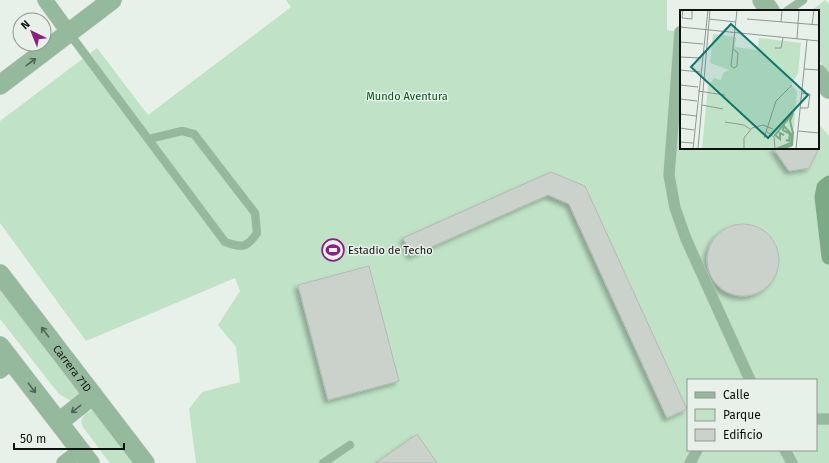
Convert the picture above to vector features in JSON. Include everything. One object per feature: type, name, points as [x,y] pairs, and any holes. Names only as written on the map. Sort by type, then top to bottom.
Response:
[{"type":"street","points":[[44,0],[69,32]]},
{"type":"street","points":[[0,85],[112,0]]},
{"type":"street","points":[[762,0],[769,10]]},
{"type":"street","points":[[680,32],[669,176],[675,208],[686,239],[750,379]]},
{"type":"street","points":[[819,75],[829,88]]},
{"type":"street","name":"Carrera 71D","points":[[0,274],[145,463]]},
{"type":"street","points":[[0,346],[6,367],[59,422],[85,457],[64,463]]},
{"type":"street","points":[[59,422],[94,396]]},
{"type":"street","points":[[817,419],[829,419]]},
{"type":"street","points":[[690,463],[696,451]]},
{"type":"street","points":[[786,451],[792,463]]},
{"type":"lane","points":[[788,10],[803,0]]},
{"type":"lane","points":[[69,32],[225,242],[239,247],[251,243],[257,233],[255,213],[194,134],[182,131],[149,139]]},
{"type":"lane","points":[[323,463],[350,445]]},
{"type":"green space","name":"Estadio de Techo","points":[[286,0],[667,0],[667,30],[680,32],[680,149],[819,149],[819,124],[829,136],[829,463],[196,463],[189,409],[202,392],[240,382],[236,347],[218,325],[240,291],[235,278],[86,341],[0,223],[0,121],[97,48],[148,115],[291,7]]},
{"type":"green space","points":[[825,0],[829,4],[829,74],[819,60],[819,10],[812,10]]},
{"type":"green space","points":[[0,284],[81,392],[79,396],[71,401],[59,394],[0,319]]},
{"type":"green space","points":[[92,410],[97,410],[138,463],[110,463],[83,427],[81,421],[85,414]]},
{"type":"building","points":[[774,149],[818,149],[809,168],[789,171]]},
{"type":"building","points":[[551,172],[585,186],[687,409],[667,418],[569,204],[548,195],[411,256],[403,238]]},
{"type":"building","points":[[743,224],[763,230],[773,240],[779,260],[773,280],[763,290],[743,296],[723,290],[713,280],[707,260],[713,240],[723,230]]},
{"type":"building","points":[[369,266],[399,381],[328,400],[298,285]]},
{"type":"building","points":[[417,434],[437,463],[376,463]]},
{"type":"waterway","points":[[829,183],[824,187],[822,197],[829,257]]},
{"type":"place","name":"Estadio de Techo","points":[[333,250]]},
{"type":"park label","name":"Mundo Aventura","points":[[407,96]]}]
